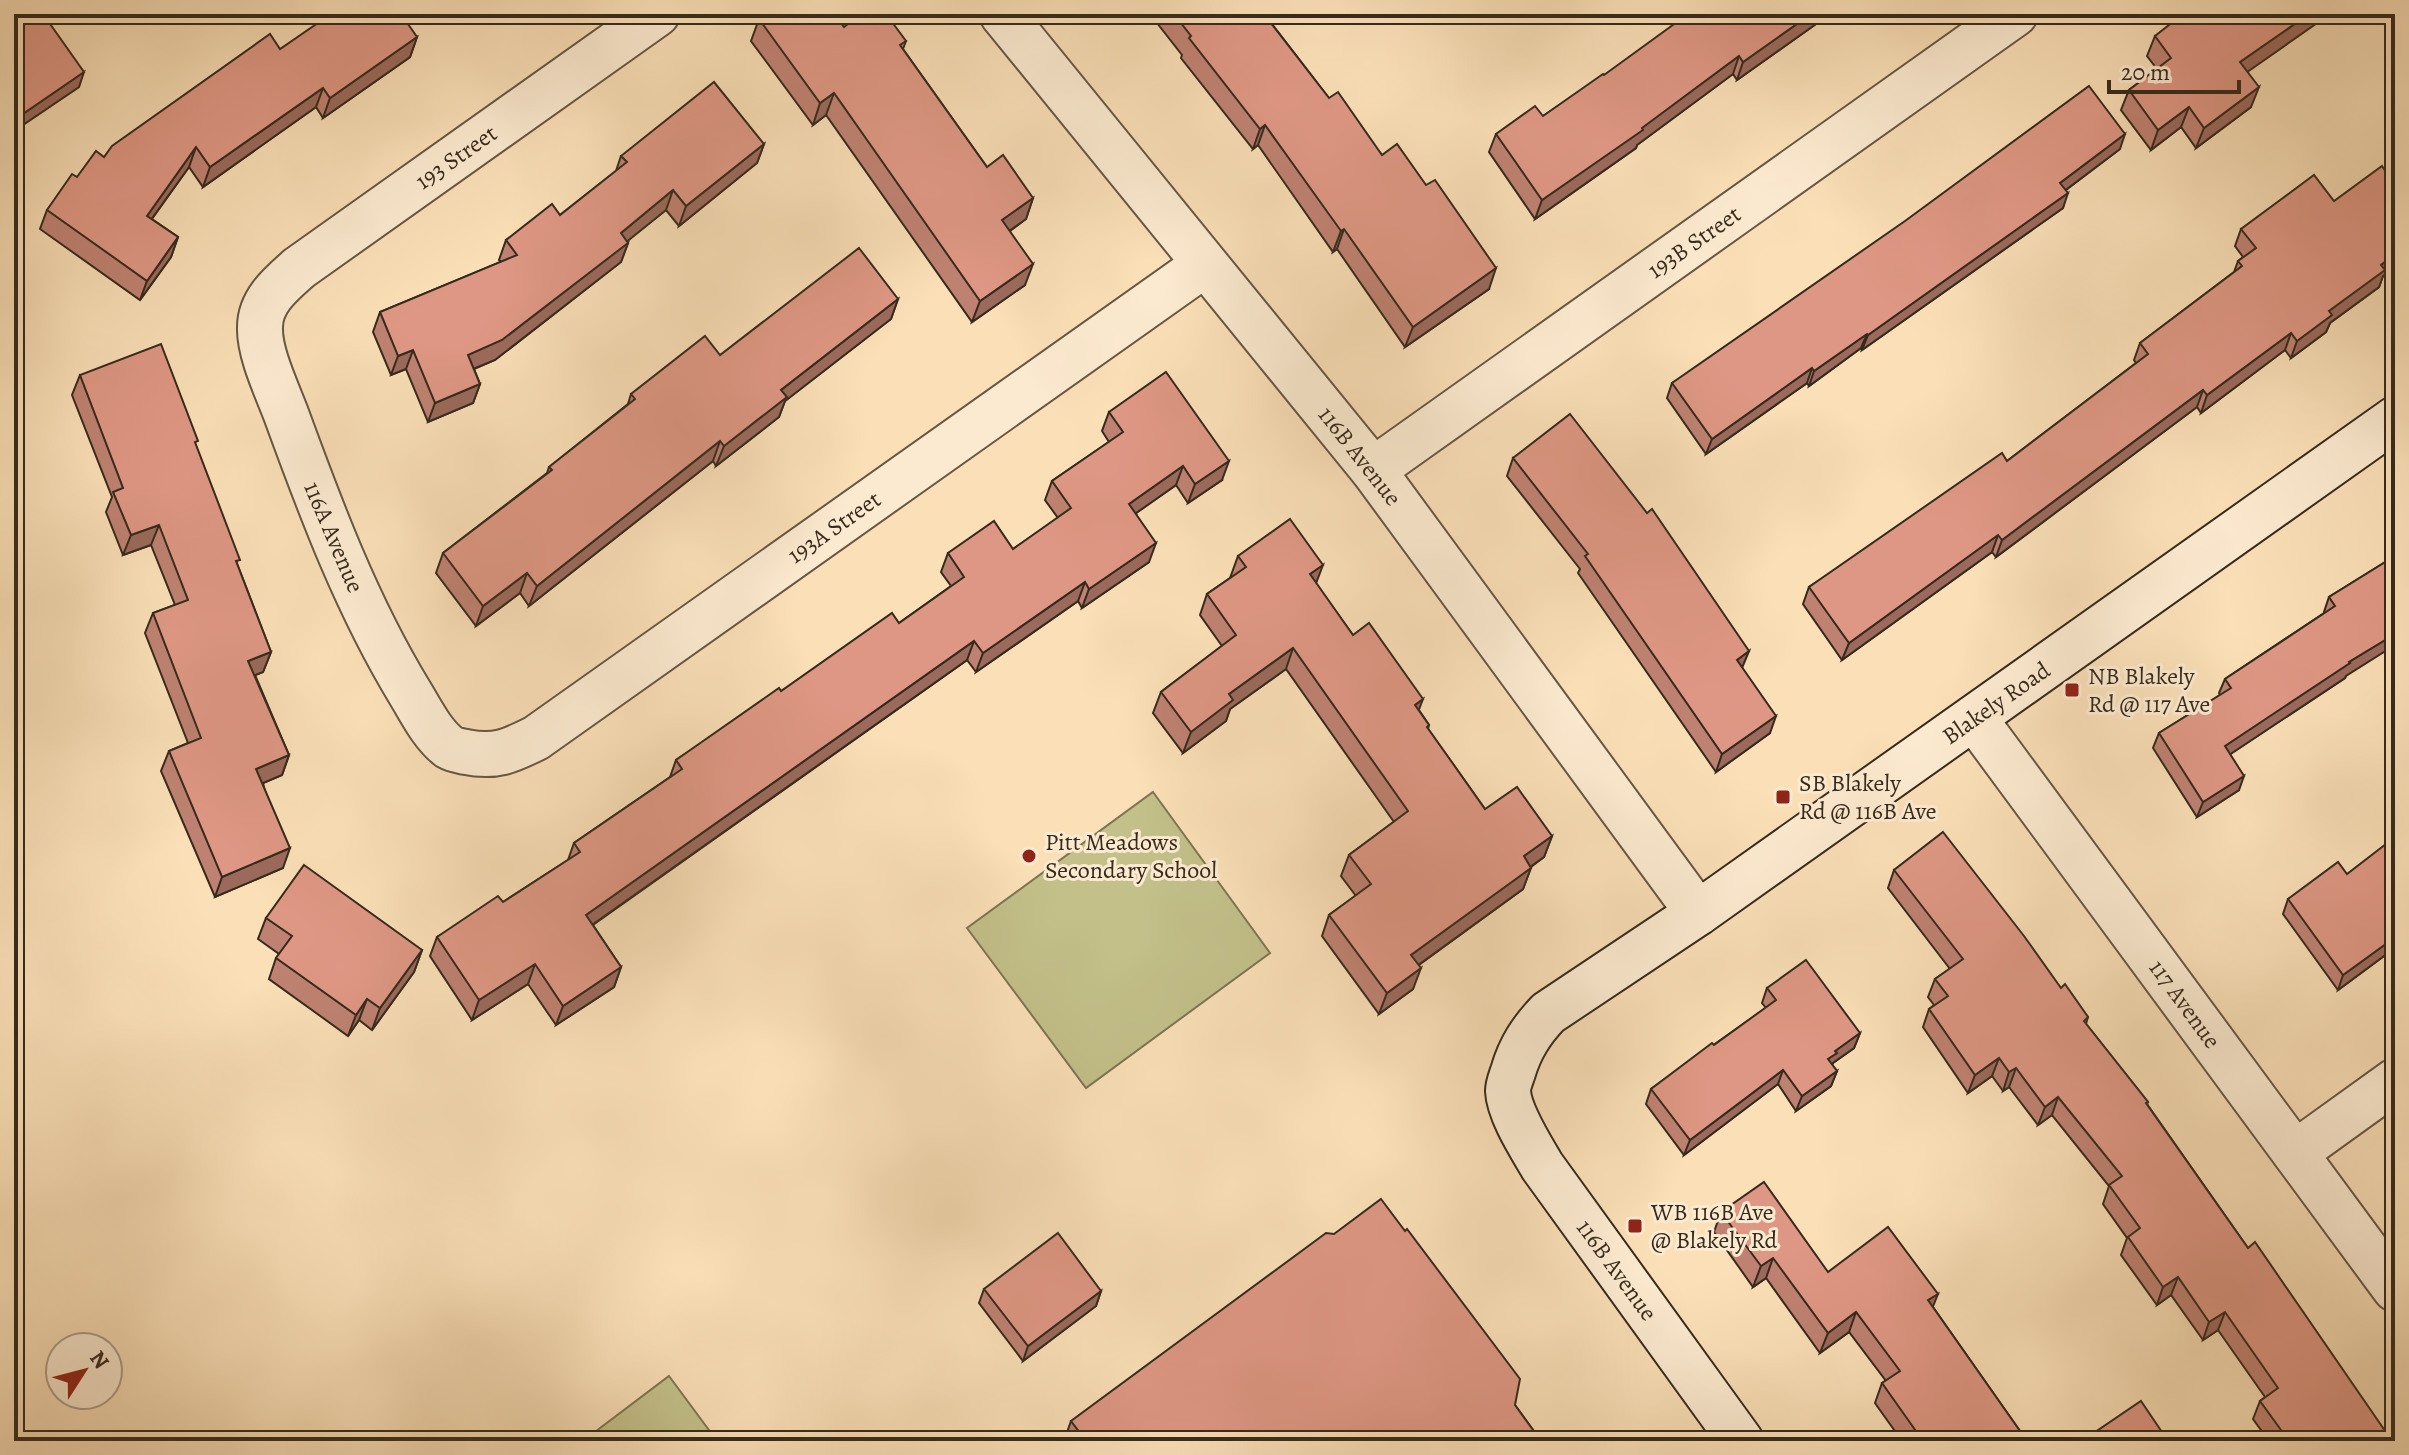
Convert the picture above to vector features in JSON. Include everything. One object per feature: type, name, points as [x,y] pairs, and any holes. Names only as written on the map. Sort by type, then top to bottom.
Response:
[{"type":"street","name":"193 Street","points":[[263,309],[279,286],[299,268],[657,14]]},
{"type":"street","name":"116B Avenue","points":[[1002,14],[1373,470],[1698,913]]},
{"type":"street","name":"193B Street","points":[[1373,470],[2015,14]]},
{"type":"street","name":"193A Street","points":[[451,749],[482,755],[506,753],[536,738],[1204,265]]},
{"type":"street","name":"116A Avenue","points":[[263,309],[259,328],[266,359],[319,504],[363,606],[400,676],[430,724],[451,749]]},
{"type":"street","name":"Blakely Road","points":[[1508,1090],[1518,1055],[1530,1033],[1548,1013],[1698,913],[2395,419]]},
{"type":"street","name":"117 Avenue","points":[[1974,718],[2395,1289]]},
{"type":"street","points":[[2295,1153],[2395,1081]]},
{"type":"street","name":"116B Avenue","points":[[1508,1090],[1516,1117],[1542,1166],[1741,1441]]},
{"type":"shaded area","points":[[1153,792],[1270,953],[1086,1088],[967,928]]},
{"type":"shaded area","points":[[669,1376],[717,1441],[583,1441]]},
{"type":"building","points":[[14,14],[43,14],[84,72],[14,120]]},
{"type":"building","points":[[331,14],[401,14],[417,37],[330,98],[323,88],[210,167],[196,147],[147,216],[178,237],[147,281],[47,210],[72,174],[77,177],[96,151],[104,157],[112,146],[270,34],[280,49]]},
{"type":"building","points":[[766,14],[834,14],[844,27],[860,14],[886,14],[906,41],[900,45],[987,167],[1003,155],[1033,198],[1002,220],[1033,264],[980,301],[834,93],[820,103],[759,19]]},
{"type":"building","points":[[1174,14],[1264,14],[1329,98],[1338,92],[1382,155],[1397,144],[1426,185],[1435,180],[1496,268],[1413,327],[1265,125],[1260,129]]},
{"type":"building","points":[[1688,14],[1702,14],[1706,18],[1711,14],[1811,14],[1743,62],[1739,56],[1643,130],[1542,200],[1496,134],[1535,106],[1543,116]]},
{"type":"building","points":[[2183,14],[2309,14],[2240,62],[2259,87],[2204,128],[2189,107],[2158,130],[2129,90],[2171,58],[2155,36]]},
{"type":"building","points":[[714,82],[764,144],[686,206],[673,190],[621,233],[628,243],[502,340],[468,355],[480,384],[435,403],[413,350],[398,356],[380,312],[517,255],[506,240],[552,204],[560,215],[627,162],[621,156]]},
{"type":"building","points":[[2089,86],[2125,134],[2060,183],[2068,193],[1868,335],[1814,371],[1812,368],[1712,439],[1672,383],[1905,221]]},
{"type":"building","points":[[2382,166],[2391,179],[2395,176],[2395,254],[2381,265],[2385,270],[2329,311],[2332,315],[2297,341],[2291,333],[2207,395],[2203,390],[2002,540],[1998,535],[1849,643],[1809,587],[2002,453],[2007,461],[2148,354],[2140,343],[2242,266],[2238,261],[2256,248],[2241,229],[2314,175],[2334,201]]},
{"type":"building","points":[[859,248],[898,299],[781,390],[787,397],[724,446],[720,441],[537,586],[527,573],[483,606],[443,553],[552,470],[549,467],[635,399],[631,394],[705,336],[720,355]]},
{"type":"building","points":[[161,344],[271,652],[248,661],[289,755],[256,769],[290,848],[222,877],[169,751],[201,738],[153,613],[188,600],[159,525],[131,535],[113,492],[123,488],[80,375]]},
{"type":"building","points":[[1166,372],[1229,461],[1195,484],[1183,466],[1129,504],[1156,543],[1089,589],[1085,582],[983,653],[974,641],[586,915],[621,967],[563,1006],[535,964],[479,1000],[437,937],[498,896],[503,902],[580,852],[574,843],[682,769],[676,760],[779,688],[781,691],[892,613],[899,623],[964,577],[948,553],[994,521],[1013,549],[1071,508],[1052,481],[1123,432],[1109,412]]},
{"type":"building","points":[[1570,414],[1647,513],[1652,509],[1749,651],[1737,660],[1776,716],[1722,754],[1585,556],[1588,554],[1513,458]]},
{"type":"building","points":[[1290,519],[1323,565],[1310,574],[1353,635],[1369,623],[1423,699],[1415,705],[1429,725],[1427,727],[1485,809],[1517,787],[1552,836],[1524,856],[1531,868],[1411,955],[1421,968],[1387,993],[1329,915],[1371,884],[1349,855],[1408,811],[1293,648],[1229,694],[1233,700],[1191,732],[1161,692],[1236,635],[1207,594],[1246,567],[1238,556]]},
{"type":"building","points":[[2395,556],[2395,634],[2225,746],[2244,776],[2203,802],[2159,733],[2231,688],[2225,679],[2335,606],[2329,597]]},
{"type":"building","points":[[1943,832],[2061,988],[2065,984],[2088,1017],[2084,1021],[2148,1102],[2248,1248],[2255,1242],[2392,1441],[2289,1441],[2260,1401],[2278,1388],[2225,1312],[2209,1322],[2178,1277],[2163,1287],[2128,1237],[2140,1228],[2109,1185],[2122,1176],[2058,1097],[2045,1107],[2016,1068],[2009,1072],[1999,1058],[1975,1075],[1929,1009],[1948,996],[1935,979],[1963,959],[1894,870]]},
{"type":"building","points":[[2395,837],[2395,920],[2386,927],[2394,938],[2343,975],[2288,899],[2338,862],[2347,874]]},
{"type":"building","points":[[304,865],[422,950],[380,1008],[367,999],[356,1015],[276,958],[292,936],[266,918]]},
{"type":"building","points":[[1806,960],[1860,1033],[1828,1059],[1837,1071],[1802,1096],[1783,1070],[1690,1140],[1651,1089],[1776,1000],[1767,988]]},
{"type":"building","points":[[1764,1182],[1828,1272],[1888,1227],[1938,1294],[1928,1300],[2027,1441],[1923,1441],[1882,1383],[1900,1371],[1856,1312],[1828,1333],[1773,1258],[1761,1266],[1721,1212]]},
{"type":"building","points":[[1381,1199],[1520,1379],[1515,1405],[1541,1441],[1086,1441],[1071,1421],[1326,1233],[1334,1234]]},
{"type":"building","points":[[1058,1233],[1101,1291],[1028,1346],[984,1289]]},
{"type":"building","points":[[2141,1401],[2168,1441],[2082,1441]]},
{"type":"place","name":"NB Blakely Rd @ 117 Ave","points":[[2072,690]]},
{"type":"place","name":"SB Blakely Rd @ 116B Ave","points":[[1783,797]]},
{"type":"place","name":"Pitt Meadows Secondary School","points":[[1029,856]]},
{"type":"place","name":"WB 116B Ave @ Blakely Rd","points":[[1635,1226]]}]
